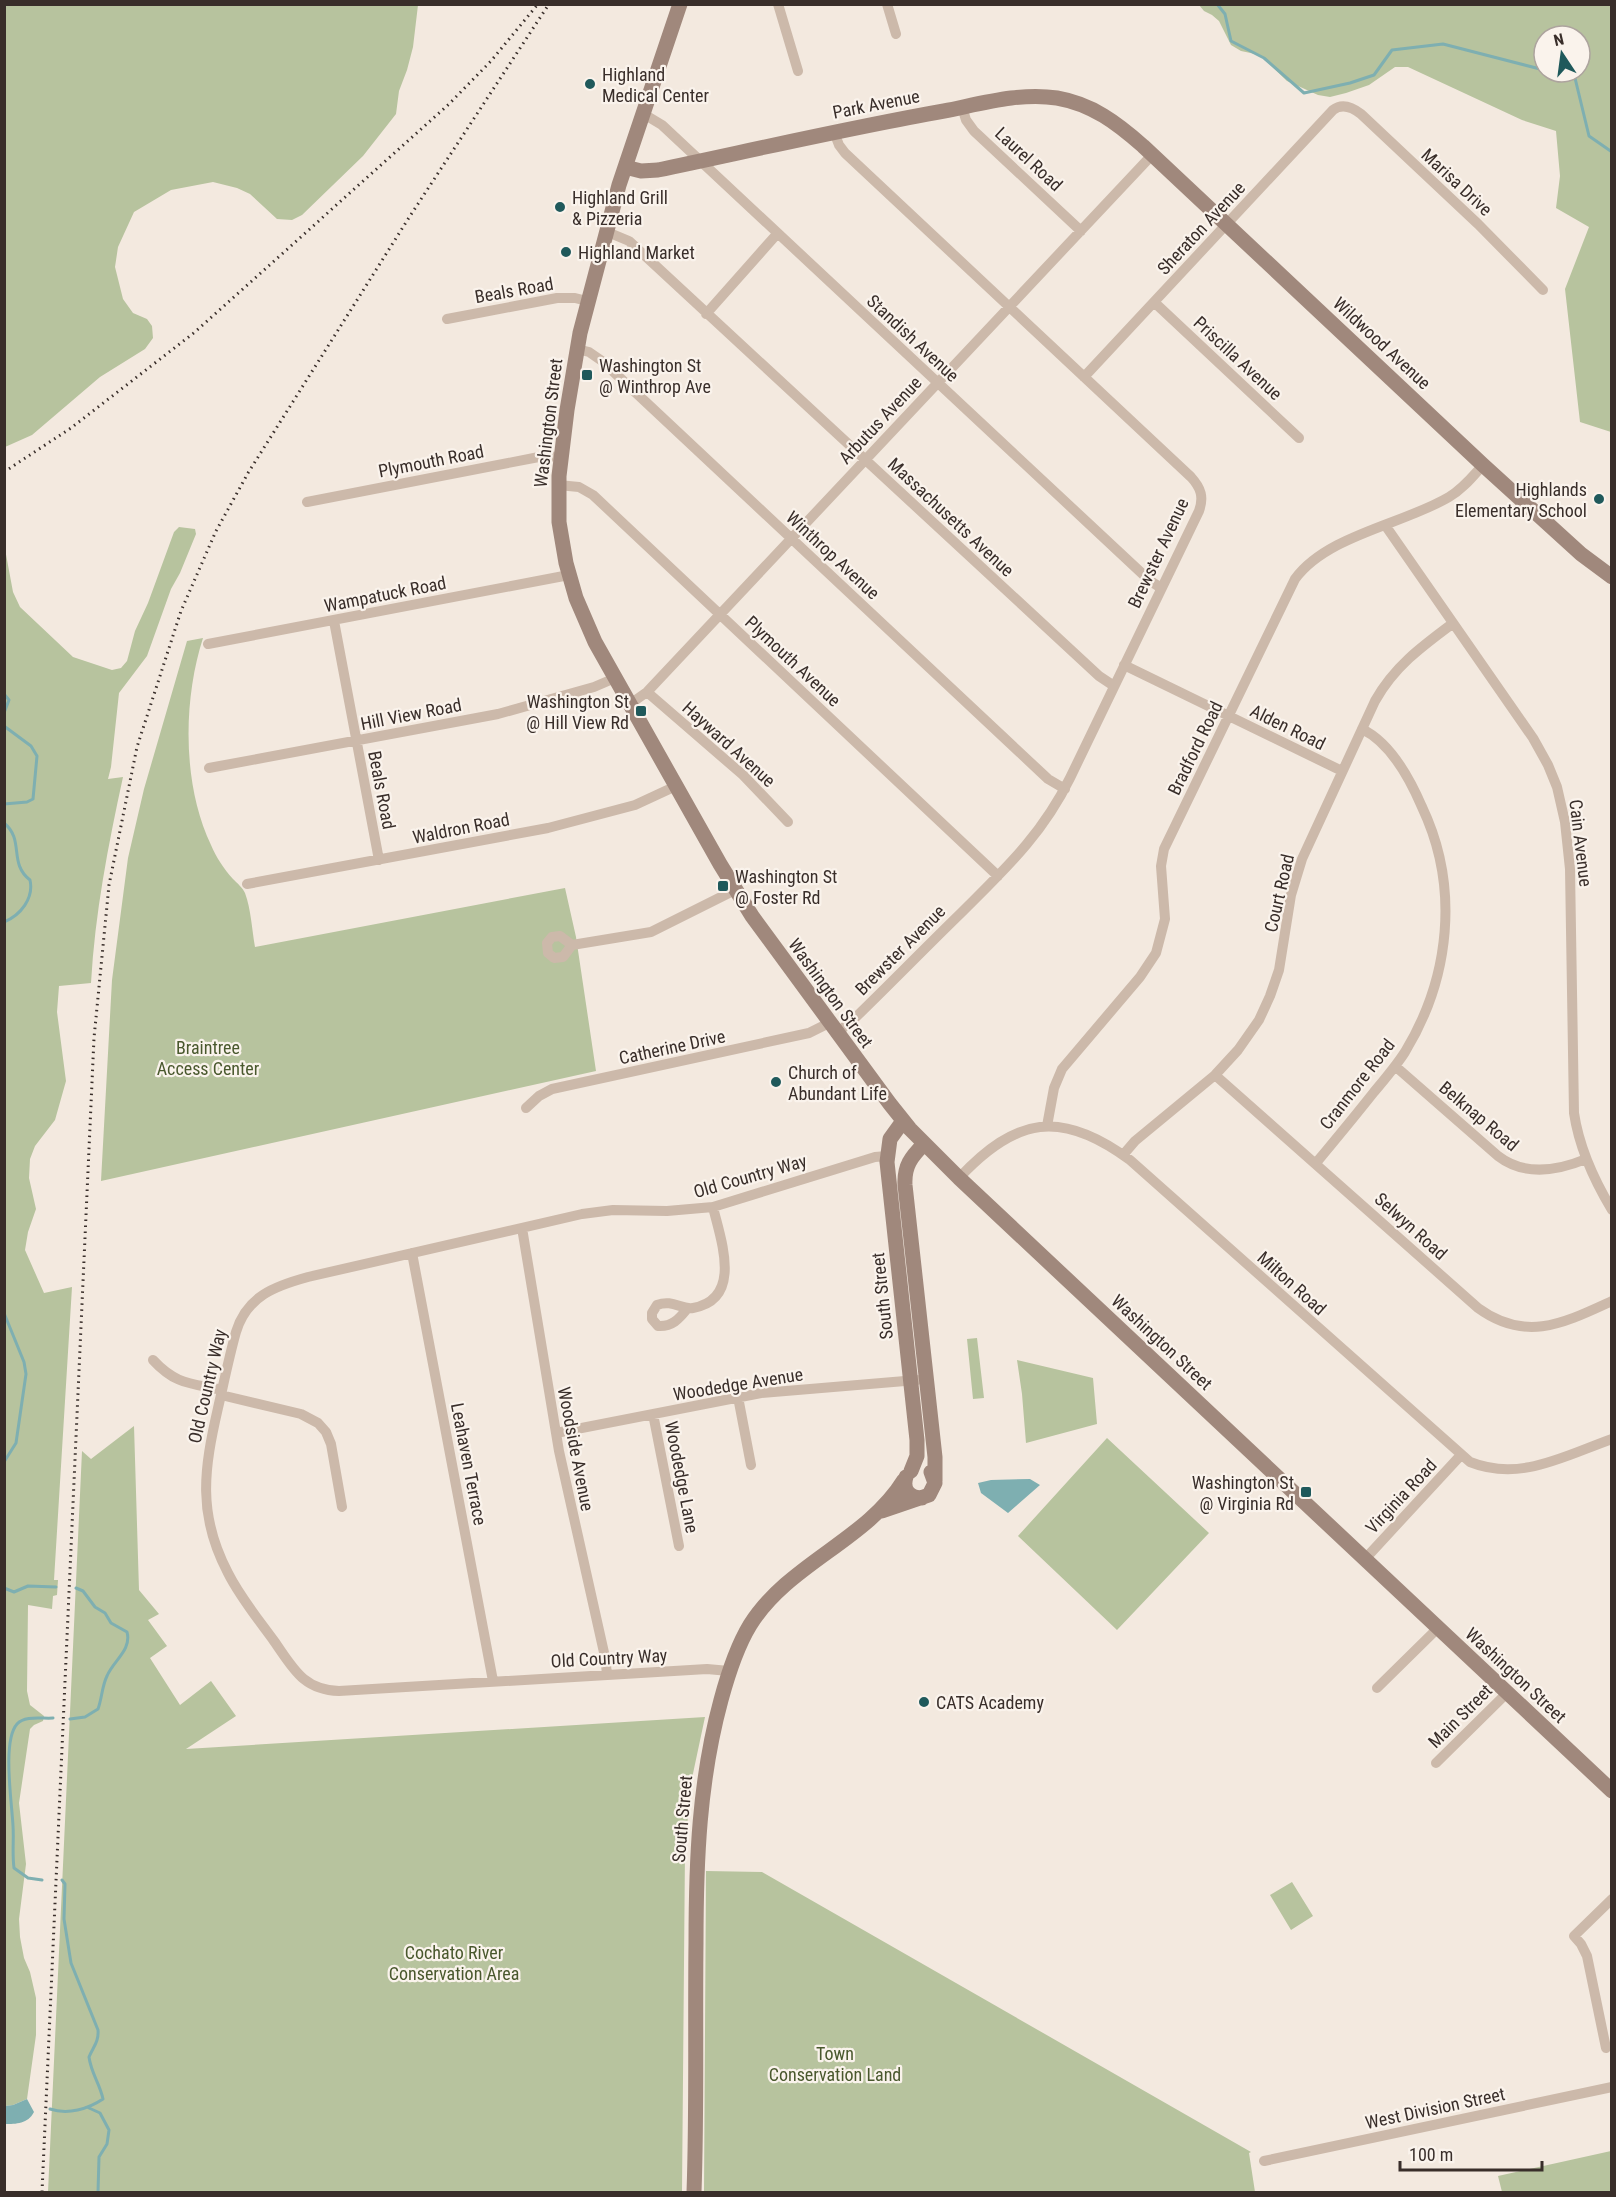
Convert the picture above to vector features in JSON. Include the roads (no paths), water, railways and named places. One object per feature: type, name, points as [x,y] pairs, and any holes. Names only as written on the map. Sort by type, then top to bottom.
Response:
[{"type":"main road","name":"Washington Street","points":[[680,4],[624,167],[605,231],[577,349],[558,485],[560,530],[569,575],[584,620],[735,890],[759,928],[903,1121],[959,1178],[1611,1791]]},
{"type":"main road","name":"Park Avenue","points":[[624,167],[646,171],[962,107],[1025,97],[1057,98],[1095,110],[1128,133]]},
{"type":"main road","name":"Wildwood Avenue","points":[[1128,133],[1484,465],[1581,554],[1611,577]]},
{"type":"main road","name":"South Street","points":[[694,2193],[698,1837],[702,1791],[709,1752],[729,1671],[749,1626],[770,1599],[811,1563],[877,1514],[887,1504],[915,1462],[917,1451],[911,1381],[887,1156],[890,1139],[903,1121]]},
{"type":"main road","name":"South Street","points":[[924,1143],[908,1162],[904,1179],[927,1379],[935,1481]]},
{"type":"main road","points":[[918,1468],[926,1469],[935,1481],[932,1491],[922,1498],[908,1493],[905,1488],[908,1475],[918,1468]]},
{"type":"main road","name":"South Street","points":[[877,1514],[922,1498]]},
{"type":"street","points":[[777,4],[798,71]]},
{"type":"street","points":[[887,4],[896,34]]},
{"type":"street","name":"Sheraton Avenue","points":[[1084,377],[1333,110],[1344,106]]},
{"type":"street","name":"Marisa Drive","points":[[1344,106],[1361,114],[1478,224],[1543,290]]},
{"type":"street","name":"Laurel Road","points":[[962,107],[966,120],[974,131],[1081,231]]},
{"type":"street","name":"Standish Avenue","points":[[642,113],[662,125],[1149,580],[1161,588]]},
{"type":"street","name":"Brewster Avenue","points":[[832,1028],[857,1016],[998,876],[1045,823],[1065,789],[1202,500],[1200,490],[1191,477],[845,153],[834,132]]},
{"type":"street","name":"Arbutus Avenue","points":[[630,704],[647,692],[1152,155]]},
{"type":"street","name":"Massachusetts Avenue","points":[[605,231],[629,241],[1099,676],[1114,686]]},
{"type":"street","points":[[706,314],[777,234]]},
{"type":"street","name":"Beals Road","points":[[447,319],[557,298],[587,301]]},
{"type":"street","name":"Priscilla Avenue","points":[[1154,302],[1299,438]]},
{"type":"street","name":"Winthrop Avenue","points":[[577,349],[589,352],[602,361],[1048,778],[1065,789]]},
{"type":"street","name":"Plymouth Road","points":[[307,502],[538,458],[561,457]]},
{"type":"street","name":"Bradford Road","points":[[1047,1126],[1054,1088],[1062,1069],[1140,977],[1156,953],[1166,919],[1161,866],[1164,849],[1286,594],[1299,573],[1326,552],[1452,495],[1484,465]]},
{"type":"street","name":"Plymouth Avenue","points":[[558,485],[579,487],[593,495],[998,876]]},
{"type":"street","name":"Cain Avenue","points":[[1385,525],[1537,745],[1551,772],[1559,795],[1567,834],[1571,882],[1573,1105],[1576,1128],[1586,1159],[1611,1210]]},
{"type":"street","name":"Wampatuck Road","points":[[208,644],[569,575]]},
{"type":"street","name":"Beals Road","points":[[334,621],[379,860]]},
{"type":"street","name":"Court Road","points":[[1123,1155],[1135,1141],[1215,1075],[1249,1036],[1267,1005],[1279,970],[1289,905],[1311,835],[1362,729],[1380,693],[1394,672],[1452,624]]},
{"type":"street","name":"Alden Road","points":[[1124,665],[1342,771]]},
{"type":"street","name":"Hill View Road","points":[[209,768],[508,711],[594,687],[615,678]]},
{"type":"street","name":"Hayward Avenue","points":[[647,692],[743,775],[788,822]]},
{"type":"street","name":"Cranmore Road","points":[[1316,1163],[1395,1066],[1418,1027],[1438,978],[1445,939],[1444,887],[1436,842],[1417,796],[1384,746],[1375,736],[1362,729]]},
{"type":"street","name":"Waldron Road","points":[[247,884],[502,838],[635,805],[676,786]]},
{"type":"street","points":[[572,945],[651,932],[735,890]]},
{"type":"street","name":"Catherine Drive","points":[[526,1108],[538,1096],[559,1087],[832,1028]]},
{"type":"street","name":"Belknap Road","points":[[1395,1066],[1498,1156],[1514,1166],[1526,1170],[1542,1170],[1586,1159]]},
{"type":"street","name":"Selwyn Road","points":[[1215,1075],[1478,1308],[1497,1319],[1520,1326],[1547,1327],[1573,1319],[1611,1301]]},
{"type":"street","name":"Milton Road","points":[[959,1178],[979,1158],[1004,1139],[1025,1129],[1047,1126],[1090,1137],[1123,1155],[1470,1462],[1490,1468],[1521,1470],[1611,1439]]},
{"type":"street","name":"Old Country Way","points":[[729,1671],[713,1669],[607,1674],[332,1691],[314,1687],[299,1676],[235,1586],[223,1564],[213,1537],[206,1500],[205,1476],[208,1452],[241,1319],[251,1304],[264,1293],[308,1277],[582,1214],[613,1210],[667,1212],[713,1207],[879,1156],[887,1156]]},
{"type":"street","points":[[687,1309],[703,1305],[712,1299],[719,1290],[724,1277],[724,1249],[713,1207]]},
{"type":"street","name":"Woodside Avenue","points":[[522,1228],[556,1433],[607,1674]]},
{"type":"street","name":"Leahaven Terrace","points":[[412,1253],[493,1682]]},
{"type":"street","points":[[153,1360],[166,1374],[176,1380],[301,1414],[318,1423],[326,1432],[331,1444],[342,1507]]},
{"type":"street","name":"Woodedge Avenue","points":[[556,1433],[771,1392],[927,1379]]},
{"type":"street","points":[[738,1397],[751,1465]]},
{"type":"street","name":"Woodedge Lane","points":[[653,1414],[679,1546]]},
{"type":"street","name":"Virginia Road","points":[[1365,1559],[1461,1455]]},
{"type":"street","points":[[1377,1688],[1438,1628]]},
{"type":"street","name":"Main Street","points":[[1436,1763],[1507,1693]]},
{"type":"street","points":[[1606,2048],[1589,1961],[1584,1948],[1574,1936],[1611,1899]]},
{"type":"street","name":"West Division Street","points":[[1264,2161],[1611,2087]]},
{"type":"water","points":[[1030,1479],[1040,1485],[1008,1513],[981,1493],[978,1483],[991,1480]]},
{"type":"water","points":[[27,2099],[34,2112],[31,2116],[21,2122],[5,2124],[5,2106]]},
{"type":"waterway","points":[[1217,4],[1225,14],[1231,41],[1264,58],[1304,93],[1374,75],[1392,50],[1443,44],[1532,67]]},
{"type":"waterway","points":[[1576,84],[1589,136],[1612,152]]},
{"type":"waterway","points":[[4,694],[9,700],[4,713]]},
{"type":"waterway","points":[[4,726],[31,746],[37,756],[33,799],[27,802],[4,804]]},
{"type":"waterway","points":[[4,823],[14,837],[20,866],[30,880],[31,887],[25,905],[16,915],[4,922]]},
{"type":"waterway","points":[[4,1313],[24,1362],[26,1374],[16,1443],[4,1462]]},
{"type":"waterway","points":[[4,1588],[14,1592],[28,1586],[56,1587]]},
{"type":"waterway","points":[[70,1719],[85,1717],[98,1709],[105,1680],[124,1650],[128,1638],[127,1632],[111,1623],[105,1613],[95,1607],[83,1591],[76,1588]]},
{"type":"waterway","points":[[42,1880],[28,1878],[14,1868],[9,1758],[12,1732],[20,1721],[29,1718],[53,1718]]},
{"type":"waterway","points":[[50,2109],[78,2110],[103,2099],[89,2057],[97,2041],[98,2030],[71,1963],[64,1919],[65,1884],[62,1880]]},
{"type":"waterway","points":[[89,2108],[100,2113],[109,2130],[107,2144],[99,2157],[98,2192]]},
{"type":"railway","points":[[4,472],[71,428],[195,332],[449,104],[491,61],[538,4]]},
{"type":"railway","points":[[42,2192],[94,1038],[109,885],[137,747],[181,611],[216,531],[248,473],[410,216],[549,4]]},
{"type":"place","name":"Highland Medical Center","points":[[590,84]]},
{"type":"place","name":"Highland Grill & Pizzeria","points":[[560,207]]},
{"type":"place","name":"Highland Market","points":[[566,252]]},
{"type":"place","name":"Washington St @ Winthrop Ave","points":[[587,375]]},
{"type":"place","name":"Highlands Elementary School","points":[[1599,499]]},
{"type":"place","name":"Washington St @ Hill View Rd","points":[[641,711]]},
{"type":"place","name":"Washington St @ Foster Rd","points":[[723,886]]},
{"type":"place","name":"Church of Abundant Life","points":[[776,1082]]},
{"type":"place","name":"Washington St @ Virginia Rd","points":[[1306,1492]]},
{"type":"place","name":"CATS Academy","points":[[924,1702]]},
{"type":"park label","name":"Braintree Access Center","points":[[208,1057]]},
{"type":"park label","name":"Cochato River Conservation Area","points":[[454,1962]]},
{"type":"park label","name":"Town Conservation Land","points":[[835,2063]]}]
